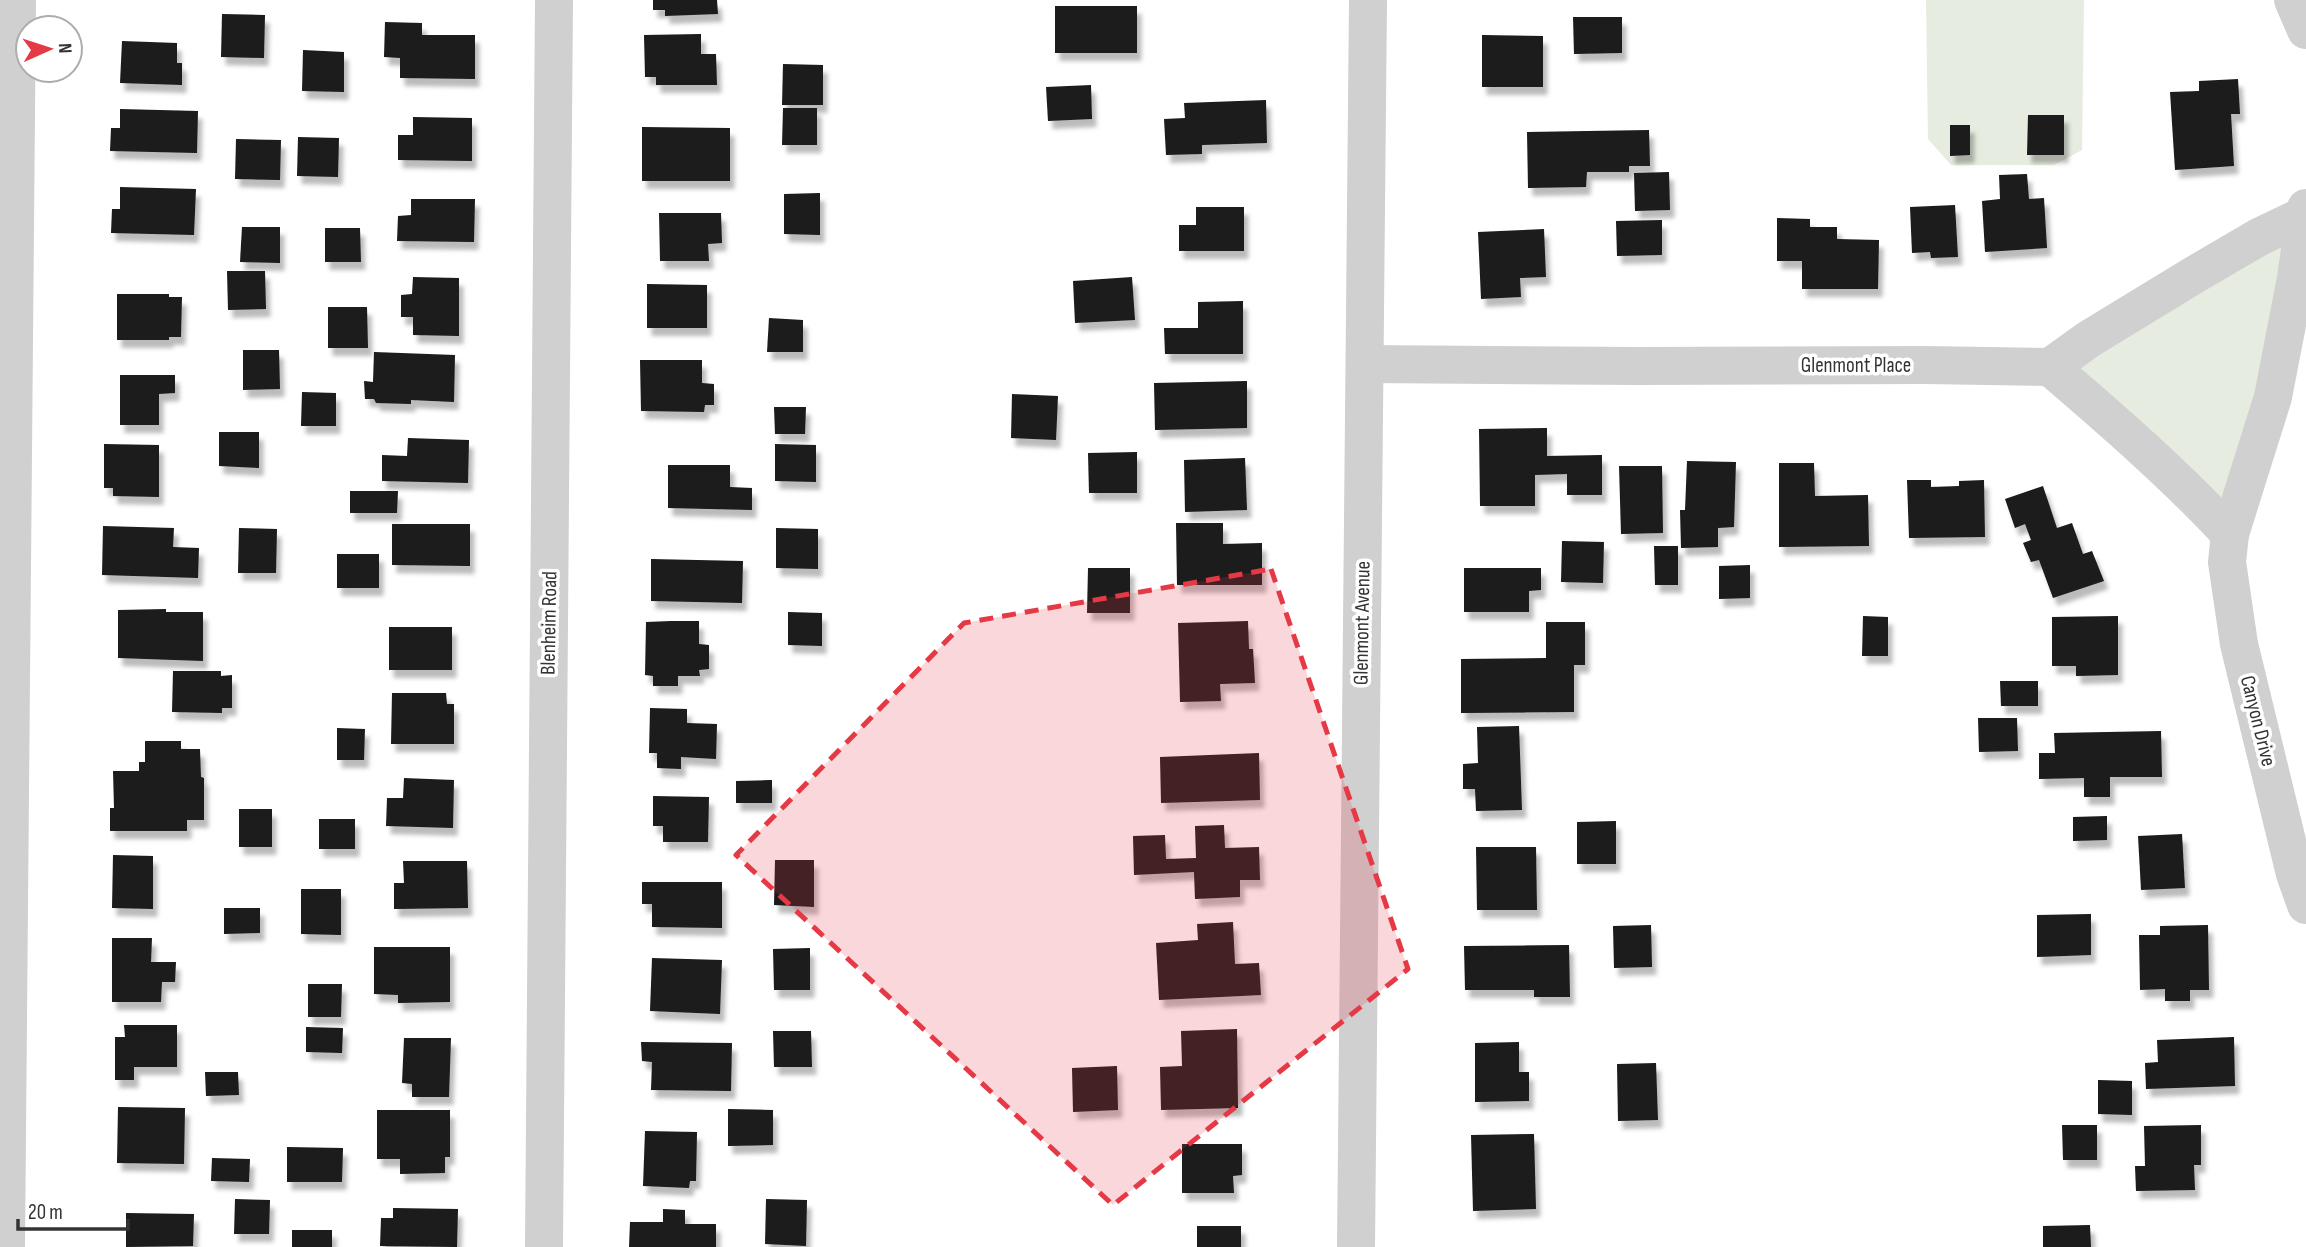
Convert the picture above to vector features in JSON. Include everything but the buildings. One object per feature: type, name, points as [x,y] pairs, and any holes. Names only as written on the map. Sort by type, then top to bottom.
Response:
[{"type":"street","points":[[6,1247],[17,0]]},
{"type":"street","name":"Blenheim Road","points":[[544,1247],[554,0]]},
{"type":"street","name":"Glenmont Avenue","points":[[1356,1247],[1368,0]]},
{"type":"street","points":[[2293,0],[2306,30]]},
{"type":"street","points":[[2230,534],[2202,504],[2050,367],[2089,339],[2182,282],[2305,211]]},
{"type":"street","name":"Canyon Drive","points":[[2305,211],[2296,278],[2273,397],[2230,534],[2228,562],[2239,644],[2295,874],[2306,905]]},
{"type":"street","name":"Glenmont Place","points":[[1365,365],[2050,367]]},
{"type":"highlighted area","points":[[1271,569],[1408,969],[1113,1205],[736,855],[964,623]]},
{"type":"shaded area","points":[[1926,0],[2084,0],[2082,150],[2054,165],[1951,165],[1928,139]]},
{"type":"shaded area","points":[[2305,215],[2230,534],[2050,367]]}]
